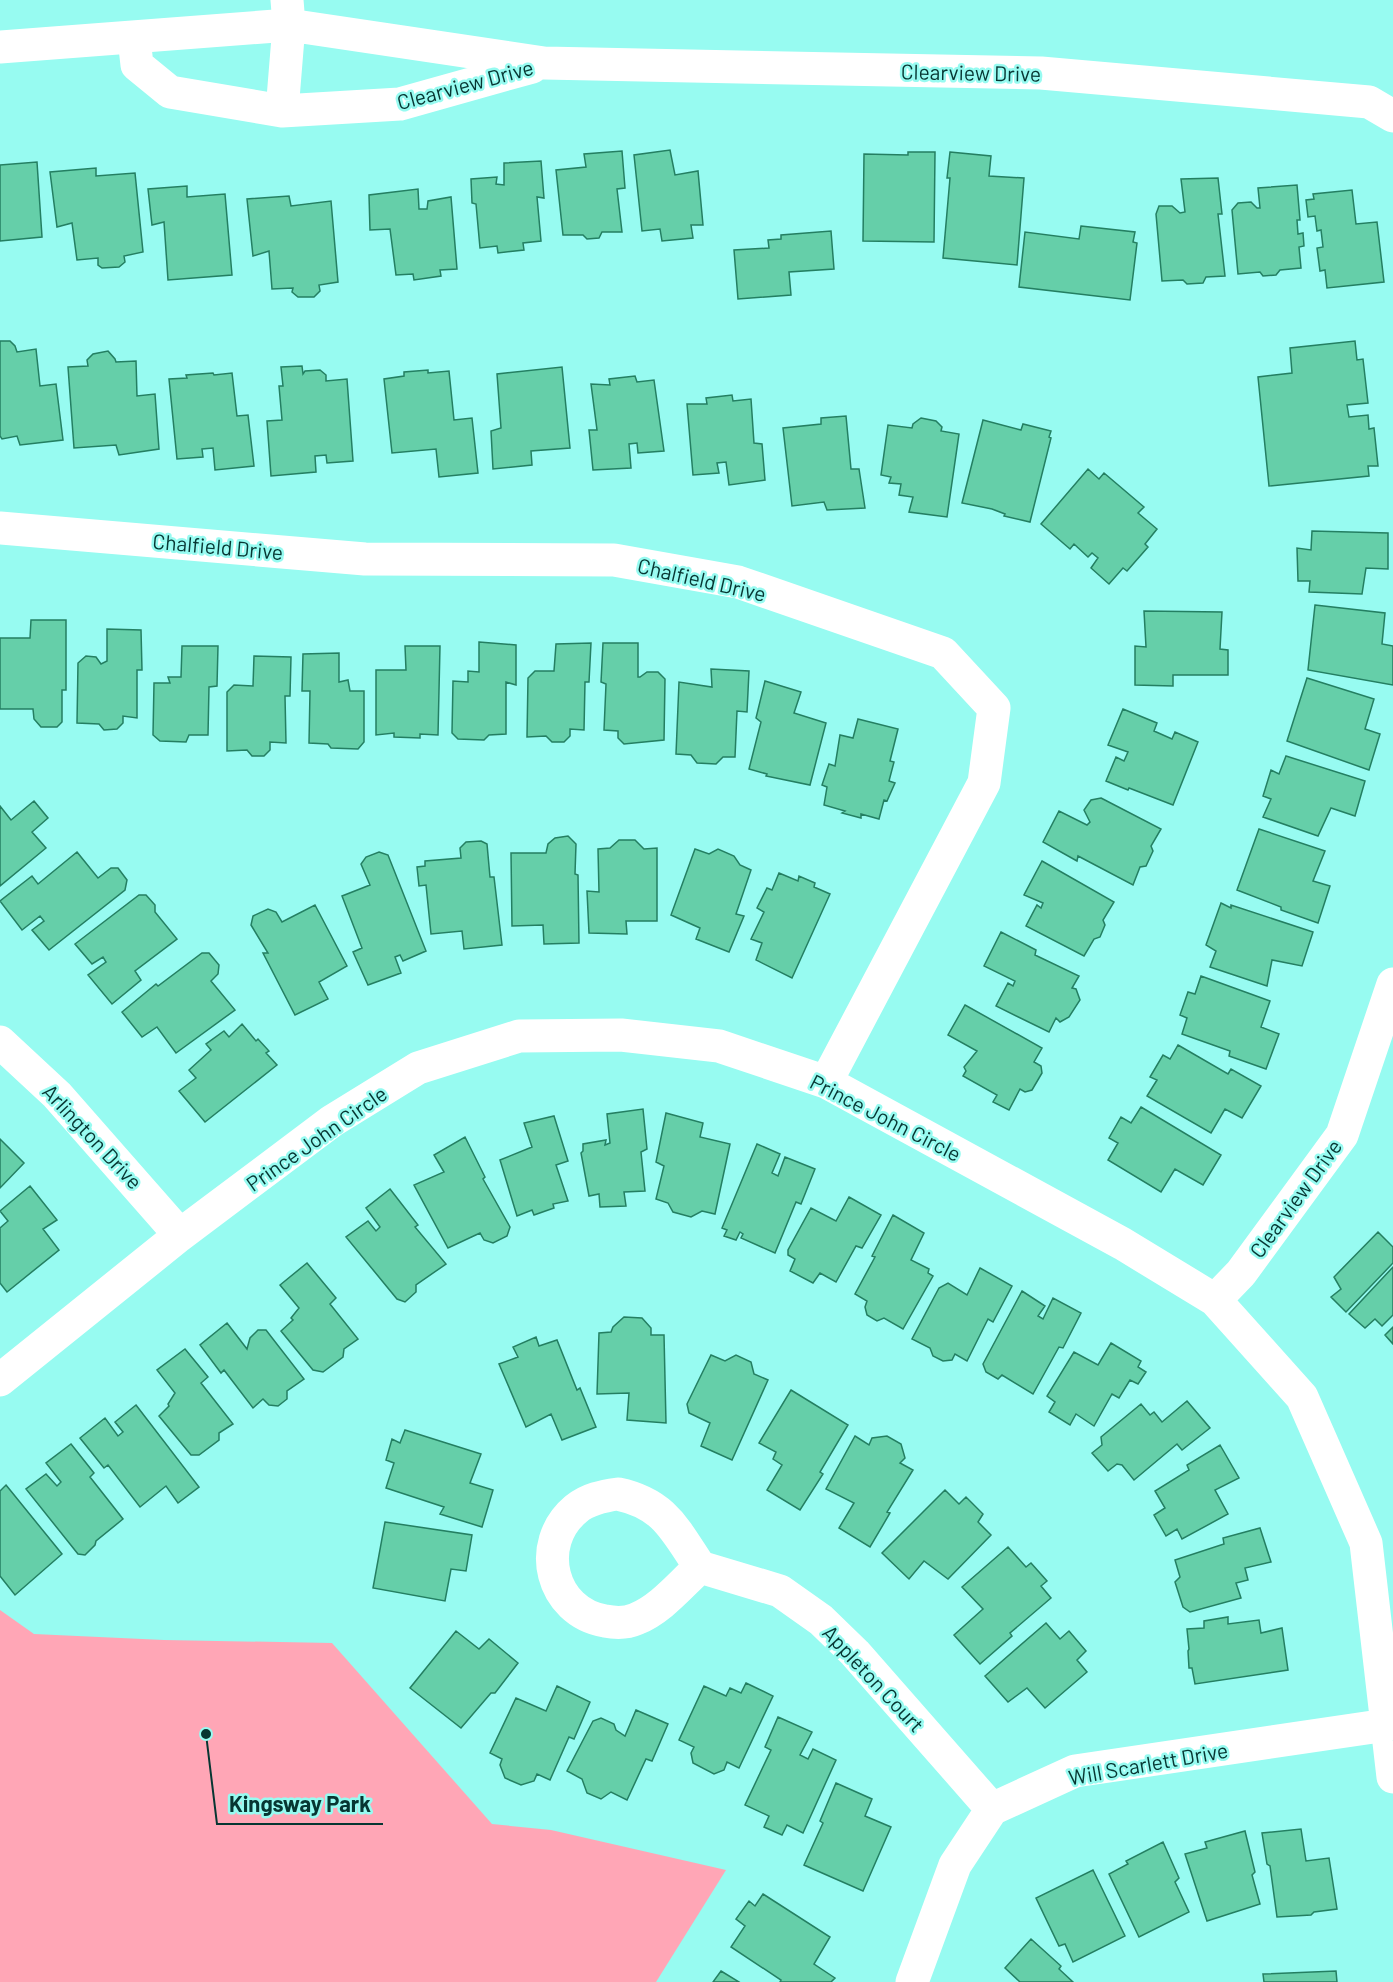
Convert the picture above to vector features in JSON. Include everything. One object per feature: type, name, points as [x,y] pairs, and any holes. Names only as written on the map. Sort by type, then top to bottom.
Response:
[{"type":"street","name":"Clearview Drive","points":[[0,47],[134,38],[288,12],[544,63],[1041,73],[1369,102],[1393,116]]},
{"type":"street","points":[[282,111],[288,12]]},
{"type":"street","name":"Clearview Drive","points":[[134,38],[137,65],[170,92],[282,111],[400,104],[544,63]]},
{"type":"street","name":"Chalfield Drive","points":[[0,528],[365,559],[614,560],[738,582],[943,653],[994,708],[984,783],[826,1082]]},
{"type":"street","name":"Clearview Drive","points":[[1215,1300],[1241,1274],[1342,1135],[1393,984]]},
{"type":"street","name":"Prince John Circle","points":[[0,1380],[180,1235],[332,1121],[418,1068],[519,1036],[621,1035],[719,1046],[826,1082],[1123,1244],[1215,1300],[1302,1397],[1366,1543],[1390,1724],[1393,1777]]},
{"type":"street","name":"Arlington Drive","points":[[0,1042],[57,1095],[180,1235]]},
{"type":"street","points":[[618,1494],[638,1498],[655,1508],[669,1522],[700,1567],[652,1611],[634,1620],[614,1623],[594,1619],[576,1610],[562,1594],[554,1576],[552,1556],[556,1536],[566,1519],[578,1507],[599,1497],[618,1494]]},
{"type":"street","name":"Appleton Court","points":[[700,1567],[780,1591],[821,1620],[855,1653],[992,1809]]},
{"type":"street","name":"Will Scarlett Drive","points":[[992,1809],[1075,1771],[1390,1724]]},
{"type":"street","points":[[912,1982],[955,1865],[992,1809]]},
{"type":"shaded area","points":[[0,1610],[34,1634],[164,1640],[332,1643],[492,1824],[551,1830],[726,1870],[656,1982],[0,1982]]},
{"type":"building","points":[[670,150],[675,175],[698,171],[703,225],[691,225],[693,238],[662,241],[660,229],[642,231],[634,155]]},
{"type":"building","points":[[622,151],[625,188],[617,189],[622,232],[602,232],[599,238],[587,239],[583,235],[563,235],[556,170],[586,167],[584,154]]},
{"type":"building","points":[[908,152],[935,152],[934,242],[863,241],[864,154],[908,155]]},
{"type":"building","points":[[950,152],[991,156],[989,176],[1024,178],[1017,265],[943,258]]},
{"type":"building","points":[[541,161],[544,198],[537,197],[541,241],[523,243],[524,250],[498,253],[497,246],[480,248],[476,204],[472,203],[471,179],[497,177],[496,184],[504,185],[504,163]]},
{"type":"building","points":[[37,162],[42,237],[0,241],[0,165]]},
{"type":"building","points":[[96,168],[96,176],[135,173],[143,252],[124,256],[125,262],[119,267],[102,268],[98,265],[98,258],[77,260],[72,223],[57,227],[50,172]]},
{"type":"building","points":[[1218,178],[1222,214],[1218,214],[1225,276],[1206,277],[1203,283],[1187,284],[1183,280],[1162,281],[1156,214],[1159,206],[1172,206],[1180,213],[1185,212],[1181,179]]},
{"type":"building","points":[[1297,185],[1300,220],[1297,220],[1298,234],[1303,233],[1304,246],[1299,247],[1301,268],[1280,270],[1276,275],[1263,276],[1260,272],[1238,274],[1232,210],[1238,203],[1251,202],[1260,208],[1258,188]]},
{"type":"building","points":[[187,186],[187,197],[225,194],[232,275],[168,280],[164,222],[152,225],[148,189]]},
{"type":"building","points":[[418,189],[419,209],[427,209],[428,201],[451,197],[457,269],[440,270],[441,276],[414,280],[413,274],[396,275],[390,229],[370,230],[369,195]]},
{"type":"building","points":[[1352,190],[1356,224],[1377,222],[1384,282],[1327,288],[1325,270],[1320,271],[1317,248],[1323,247],[1321,230],[1317,231],[1315,216],[1308,217],[1306,200],[1314,199],[1313,194]]},
{"type":"building","points":[[289,196],[291,206],[331,201],[338,282],[319,285],[320,291],[314,297],[298,297],[292,292],[293,288],[272,289],[269,251],[253,256],[247,199]]},
{"type":"building","points":[[1081,226],[1135,232],[1133,242],[1137,243],[1130,300],[1019,287],[1025,232],[1079,239]]},
{"type":"building","points":[[831,231],[834,269],[789,272],[791,295],[738,299],[734,250],[769,248],[768,240],[781,239],[781,235]]},
{"type":"building","points":[[0,341],[10,341],[17,352],[36,349],[40,386],[56,384],[63,440],[20,445],[17,436],[2,439],[0,436]]},
{"type":"building","points":[[1355,341],[1357,360],[1363,359],[1368,403],[1347,405],[1349,417],[1368,415],[1369,429],[1374,428],[1378,466],[1368,466],[1369,476],[1269,486],[1258,377],[1292,373],[1290,348]]},
{"type":"building","points":[[108,351],[116,362],[136,361],[137,396],[155,394],[159,449],[119,455],[116,445],[74,448],[68,367],[88,366],[87,360],[93,354]]},
{"type":"building","points":[[302,366],[303,374],[305,371],[320,370],[326,375],[326,381],[347,379],[353,461],[327,463],[326,455],[315,456],[316,472],[271,476],[267,421],[282,420],[279,386],[283,386],[281,367]]},
{"type":"building","points":[[562,367],[570,448],[531,451],[532,465],[493,469],[491,431],[501,428],[497,374]]},
{"type":"building","points":[[428,370],[428,373],[449,371],[454,420],[472,418],[478,473],[439,477],[436,449],[392,453],[384,379],[404,376],[404,372]]},
{"type":"building","points":[[213,373],[214,375],[232,373],[237,416],[248,415],[254,466],[215,470],[213,448],[202,449],[203,457],[177,459],[169,379]]},
{"type":"building","points":[[635,376],[637,382],[654,380],[664,451],[638,453],[637,443],[629,444],[631,468],[593,470],[589,430],[597,430],[591,384],[610,385],[609,379]]},
{"type":"building","points":[[732,395],[733,401],[751,399],[754,443],[762,444],[765,480],[729,485],[726,462],[717,463],[719,473],[693,475],[687,404],[707,404],[706,398]]},
{"type":"building","points":[[846,416],[851,469],[859,469],[865,508],[827,510],[824,502],[792,506],[783,428],[821,424],[821,418]]},
{"type":"building","points":[[921,418],[936,421],[942,427],[941,431],[959,434],[947,517],[909,512],[913,497],[899,495],[901,484],[889,483],[891,477],[881,475],[888,425],[912,428],[913,424]]},
{"type":"building","points":[[983,420],[1021,430],[1023,424],[1051,431],[1030,522],[1004,516],[1005,514],[992,509],[962,503]]},
{"type":"building","points":[[1088,469],[1099,479],[1104,473],[1144,507],[1138,513],[1157,529],[1145,544],[1148,547],[1127,571],[1123,568],[1109,584],[1091,568],[1098,558],[1092,553],[1088,557],[1074,544],[1070,549],[1041,524]]},
{"type":"building","points":[[1312,531],[1388,533],[1388,569],[1366,568],[1362,594],[1309,592],[1310,581],[1298,581],[1297,548],[1311,550]]},
{"type":"building","points":[[1315,605],[1385,613],[1382,644],[1393,646],[1393,685],[1308,670]]},
{"type":"building","points":[[1144,611],[1222,612],[1220,649],[1228,650],[1228,675],[1173,675],[1173,686],[1135,685],[1135,646],[1146,647]]},
{"type":"building","points":[[31,620],[66,620],[66,690],[62,690],[62,722],[57,727],[41,727],[34,719],[33,709],[0,709],[0,638],[30,638]]},
{"type":"building","points":[[107,629],[141,630],[142,670],[137,670],[137,718],[123,716],[123,723],[117,729],[104,730],[99,724],[77,723],[78,663],[86,656],[96,657],[101,664],[107,661]]},
{"type":"building","points":[[479,642],[516,645],[516,685],[506,682],[506,734],[489,735],[484,740],[458,739],[452,733],[453,681],[468,682],[468,671],[479,672]]},
{"type":"building","points":[[591,643],[589,682],[585,682],[584,730],[570,729],[570,736],[564,742],[552,742],[546,736],[527,737],[528,678],[535,671],[554,671],[556,644]]},
{"type":"building","points":[[603,643],[638,643],[638,677],[647,672],[658,672],[665,679],[664,740],[624,744],[618,738],[618,731],[604,730],[606,684],[601,682]]},
{"type":"building","points":[[182,646],[218,646],[217,686],[209,687],[208,735],[189,735],[186,742],[160,741],[153,735],[154,683],[170,683],[168,677],[181,677]]},
{"type":"building","points":[[405,646],[440,646],[438,735],[420,734],[420,738],[394,737],[394,733],[376,735],[376,670],[406,670]]},
{"type":"building","points":[[339,653],[339,682],[348,680],[350,691],[364,691],[364,742],[358,749],[331,748],[328,744],[309,743],[310,691],[302,691],[303,654]]},
{"type":"building","points":[[254,656],[291,657],[290,696],[285,696],[286,743],[270,742],[270,750],[264,756],[252,756],[247,750],[227,751],[227,692],[234,685],[253,686]]},
{"type":"building","points":[[711,669],[749,671],[747,712],[737,711],[735,757],[723,757],[716,764],[697,763],[691,755],[676,754],[679,682],[712,687]]},
{"type":"building","points":[[1307,678],[1374,699],[1365,729],[1380,734],[1369,770],[1287,741]]},
{"type":"building","points":[[765,681],[801,692],[794,713],[826,723],[810,785],[766,776],[767,774],[749,769],[761,722],[756,718]]},
{"type":"building","points":[[1123,709],[1157,723],[1154,731],[1172,739],[1175,732],[1198,742],[1173,805],[1106,781],[1116,757],[1124,761],[1128,752],[1108,745]]},
{"type":"building","points":[[858,719],[898,729],[890,761],[894,762],[889,781],[895,783],[887,801],[884,800],[879,819],[861,814],[861,818],[824,805],[827,787],[822,785],[829,764],[835,766],[840,735],[853,738]]},
{"type":"building","points":[[1286,756],[1365,781],[1355,816],[1331,808],[1318,836],[1263,817],[1271,799],[1263,796],[1271,770],[1279,774]]},
{"type":"building","points":[[1101,798],[1161,829],[1151,846],[1153,851],[1146,866],[1140,867],[1133,885],[1078,856],[1077,861],[1043,842],[1059,811],[1087,825],[1090,822],[1084,810],[1091,800]]},
{"type":"building","points":[[34,801],[48,818],[32,832],[46,848],[0,886],[0,806],[11,820]]},
{"type":"building","points":[[1259,829],[1325,851],[1313,881],[1330,886],[1318,923],[1281,910],[1281,907],[1237,890]]},
{"type":"building","points":[[568,836],[576,844],[575,874],[578,875],[579,943],[544,944],[543,925],[512,926],[511,853],[546,853],[548,844],[555,838]]},
{"type":"building","points":[[619,840],[635,840],[644,849],[657,848],[657,921],[626,921],[627,934],[589,933],[587,891],[599,892],[598,849],[610,848]]},
{"type":"building","points":[[481,841],[487,844],[490,877],[494,877],[502,945],[464,949],[462,931],[431,934],[426,885],[419,886],[417,867],[425,866],[425,861],[461,858],[460,848],[466,842]]},
{"type":"building","points":[[695,849],[709,854],[718,849],[734,856],[740,865],[751,870],[736,914],[744,916],[729,952],[696,939],[700,928],[671,915]]},
{"type":"building","points":[[77,852],[98,878],[111,868],[118,868],[127,880],[125,890],[49,950],[32,930],[44,921],[40,916],[22,930],[0,901],[32,876],[38,884]]},
{"type":"building","points":[[379,852],[388,855],[426,951],[403,961],[400,955],[395,957],[401,973],[368,985],[353,952],[362,948],[342,896],[370,885],[361,864],[366,857]]},
{"type":"building","points":[[1042,861],[1114,902],[1103,920],[1105,925],[1100,937],[1094,939],[1084,956],[1026,926],[1037,905],[1041,908],[1043,903],[1024,895]]},
{"type":"building","points":[[779,873],[798,881],[799,876],[815,883],[814,887],[830,894],[792,978],[756,960],[762,943],[751,939],[764,912],[757,908],[767,888],[772,890]]},
{"type":"building","points":[[139,895],[146,895],[155,905],[155,912],[177,939],[135,971],[141,980],[112,1004],[88,975],[106,962],[103,957],[92,964],[75,944]]},
{"type":"building","points":[[1221,903],[1313,932],[1302,966],[1272,960],[1267,986],[1210,967],[1216,951],[1206,945]]},
{"type":"building","points":[[315,905],[347,966],[319,982],[328,999],[295,1015],[263,953],[268,953],[251,925],[253,916],[268,909],[276,912],[282,922]]},
{"type":"building","points":[[1001,932],[1036,950],[1035,955],[1079,976],[1072,988],[1076,989],[1080,1000],[1069,1017],[1060,1022],[1056,1018],[1049,1032],[996,1006],[1008,983],[1013,986],[1015,981],[984,966]]},
{"type":"building","points":[[202,953],[209,953],[219,965],[218,974],[211,981],[235,1010],[176,1053],[157,1027],[142,1037],[122,1012],[156,984],[158,986]]},
{"type":"building","points":[[1201,976],[1270,1001],[1261,1027],[1279,1034],[1266,1069],[1229,1056],[1230,1051],[1182,1034],[1187,1018],[1180,1015],[1188,992],[1195,994]]},
{"type":"building","points":[[965,1005],[1042,1048],[1034,1062],[1041,1066],[1042,1073],[1032,1090],[1025,1092],[1020,1089],[1009,1110],[993,1102],[997,1095],[963,1076],[966,1071],[964,1067],[977,1051],[948,1035]]},
{"type":"building","points":[[242,1024],[256,1041],[258,1039],[269,1051],[266,1053],[277,1065],[205,1122],[179,1091],[196,1078],[189,1070],[211,1050],[206,1044],[224,1031],[229,1037]]},
{"type":"building","points":[[1178,1045],[1228,1074],[1231,1069],[1261,1086],[1242,1118],[1225,1109],[1211,1133],[1147,1096],[1157,1080],[1150,1077],[1163,1055],[1170,1059]]},
{"type":"building","points":[[1141,1107],[1221,1155],[1203,1185],[1175,1169],[1161,1192],[1108,1160],[1118,1143],[1109,1138],[1121,1117],[1131,1123]]},
{"type":"building","points":[[643,1109],[647,1149],[641,1152],[645,1191],[624,1192],[626,1206],[600,1207],[599,1194],[589,1196],[581,1153],[583,1144],[606,1140],[605,1145],[610,1143],[607,1114]]},
{"type":"building","points":[[666,1113],[703,1123],[700,1137],[730,1144],[715,1214],[702,1211],[691,1217],[673,1212],[668,1203],[656,1199],[664,1166],[656,1162]]},
{"type":"building","points":[[554,1116],[568,1161],[556,1165],[568,1201],[553,1204],[554,1208],[534,1215],[532,1210],[517,1216],[500,1160],[532,1147],[524,1123]]},
{"type":"building","points":[[465,1137],[485,1177],[483,1179],[510,1227],[507,1236],[493,1243],[484,1240],[480,1233],[448,1248],[414,1185],[444,1172],[434,1155]]},
{"type":"building","points":[[0,1139],[24,1163],[0,1188]]},
{"type":"building","points":[[757,1144],[780,1154],[772,1173],[778,1176],[785,1157],[815,1169],[801,1204],[796,1202],[775,1253],[741,1238],[743,1234],[740,1232],[736,1240],[724,1236],[727,1230],[722,1228]]},
{"type":"building","points":[[30,1186],[57,1220],[43,1229],[59,1250],[7,1292],[0,1283],[0,1228],[8,1221],[0,1211]]},
{"type":"building","points":[[390,1189],[418,1225],[415,1227],[446,1264],[416,1285],[416,1292],[405,1302],[397,1299],[346,1237],[368,1221],[376,1231],[380,1227],[366,1208]]},
{"type":"building","points":[[849,1197],[881,1215],[862,1248],[856,1246],[836,1282],[820,1273],[813,1283],[790,1271],[795,1259],[788,1255],[788,1250],[811,1208],[836,1221]]},
{"type":"building","points":[[893,1215],[924,1233],[911,1260],[929,1269],[928,1273],[933,1276],[903,1329],[884,1318],[877,1321],[867,1315],[865,1307],[867,1301],[855,1294],[875,1257],[872,1256]]},
{"type":"building","points":[[1378,1232],[1393,1247],[1393,1263],[1346,1312],[1331,1297],[1341,1289],[1334,1277]]},
{"type":"building","points":[[307,1263],[336,1298],[330,1304],[358,1339],[344,1349],[343,1357],[323,1372],[313,1370],[281,1331],[293,1320],[291,1318],[299,1308],[280,1285]]},
{"type":"building","points":[[1393,1267],[1393,1315],[1382,1326],[1375,1319],[1365,1328],[1349,1314]]},
{"type":"building","points":[[980,1268],[1012,1286],[993,1322],[988,1319],[967,1361],[955,1354],[952,1360],[943,1361],[933,1356],[930,1348],[912,1339],[939,1288],[948,1283],[967,1295]]},
{"type":"building","points":[[1022,1291],[1045,1306],[1038,1316],[1043,1319],[1053,1298],[1081,1313],[1063,1348],[1059,1347],[1033,1394],[1002,1375],[998,1379],[986,1372],[983,1364]]},
{"type":"building","points":[[624,1317],[642,1318],[651,1328],[651,1335],[664,1335],[666,1423],[627,1420],[629,1393],[597,1394],[599,1333],[611,1332]]},
{"type":"building","points":[[227,1323],[247,1349],[250,1338],[258,1330],[266,1330],[304,1379],[287,1391],[287,1399],[278,1406],[269,1405],[263,1399],[253,1408],[224,1370],[221,1373],[200,1345]]},
{"type":"building","points":[[1393,1327],[1393,1344],[1385,1335]]},
{"type":"building","points":[[536,1337],[539,1346],[557,1340],[577,1390],[580,1388],[596,1427],[562,1440],[551,1414],[526,1427],[499,1364],[518,1357],[513,1347]]},
{"type":"building","points":[[1111,1343],[1141,1361],[1138,1367],[1146,1372],[1138,1384],[1130,1380],[1119,1398],[1112,1394],[1094,1426],[1076,1414],[1070,1425],[1049,1412],[1055,1402],[1047,1396],[1074,1352],[1098,1365]]},
{"type":"building","points":[[185,1349],[208,1377],[201,1383],[233,1424],[219,1433],[219,1440],[199,1455],[191,1455],[159,1416],[169,1406],[175,1393],[157,1370]]},
{"type":"building","points":[[711,1355],[725,1361],[736,1355],[751,1362],[754,1374],[768,1380],[732,1460],[701,1446],[710,1423],[689,1413],[687,1404]]},
{"type":"building","points":[[791,1390],[848,1425],[820,1472],[823,1474],[800,1510],[767,1490],[782,1465],[773,1459],[776,1452],[759,1443]]},
{"type":"building","points":[[1187,1401],[1210,1428],[1182,1450],[1177,1444],[1134,1480],[1122,1465],[1117,1464],[1108,1471],[1092,1453],[1102,1445],[1101,1437],[1141,1404],[1150,1415],[1154,1412],[1162,1422]]},
{"type":"building","points":[[136,1405],[199,1487],[178,1503],[166,1486],[140,1507],[108,1465],[104,1468],[80,1438],[105,1418],[118,1436],[123,1432],[115,1422]]},
{"type":"building","points":[[405,1430],[481,1454],[470,1483],[493,1490],[482,1527],[440,1514],[444,1507],[386,1488],[394,1463],[386,1460],[392,1439],[400,1443]]},
{"type":"building","points":[[855,1436],[869,1445],[872,1438],[887,1436],[901,1444],[905,1458],[900,1463],[913,1470],[887,1512],[890,1513],[870,1547],[839,1528],[854,1503],[826,1489]]},
{"type":"building","points":[[71,1444],[94,1473],[90,1477],[123,1519],[96,1541],[85,1555],[78,1554],[26,1489],[46,1474],[57,1486],[61,1482],[46,1463]]},
{"type":"building","points":[[1220,1445],[1239,1478],[1215,1490],[1228,1514],[1182,1539],[1177,1529],[1166,1536],[1154,1515],[1165,1508],[1155,1491],[1189,1470],[1187,1465]]},
{"type":"building","points":[[6,1485],[62,1554],[15,1595],[0,1576],[0,1491]]},
{"type":"building","points":[[945,1490],[959,1504],[966,1497],[983,1514],[978,1522],[991,1535],[948,1579],[924,1561],[909,1579],[882,1553]]},
{"type":"building","points":[[385,1522],[472,1535],[466,1571],[451,1569],[445,1601],[373,1588]]},
{"type":"building","points":[[1260,1528],[1271,1562],[1245,1568],[1248,1580],[1236,1583],[1241,1598],[1190,1612],[1183,1607],[1175,1582],[1180,1577],[1175,1560],[1224,1544],[1223,1538]]},
{"type":"building","points":[[1008,1547],[1026,1567],[1031,1563],[1047,1581],[1041,1586],[1051,1598],[1010,1633],[1012,1636],[980,1664],[954,1635],[983,1609],[962,1587]]},
{"type":"building","points":[[1228,1617],[1228,1624],[1259,1620],[1261,1633],[1282,1628],[1288,1670],[1195,1684],[1192,1668],[1189,1668],[1187,1629],[1204,1628],[1204,1621]]},
{"type":"building","points":[[1046,1623],[1060,1639],[1069,1631],[1086,1651],[1077,1660],[1087,1672],[1045,1708],[1027,1688],[1008,1702],[985,1676]]},
{"type":"building","points":[[456,1631],[479,1649],[489,1639],[518,1663],[495,1693],[491,1693],[461,1728],[410,1688]]},
{"type":"building","points":[[746,1683],[773,1696],[739,1768],[727,1762],[724,1770],[714,1774],[693,1763],[691,1753],[694,1747],[679,1740],[704,1686],[726,1696],[730,1688],[741,1693]]},
{"type":"building","points":[[557,1686],[590,1702],[574,1739],[569,1737],[550,1780],[537,1774],[534,1781],[521,1785],[505,1778],[500,1765],[502,1759],[490,1753],[516,1698],[546,1711]]},
{"type":"building","points":[[636,1710],[668,1724],[652,1761],[646,1759],[627,1800],[611,1792],[601,1799],[587,1793],[582,1779],[567,1771],[593,1721],[601,1718],[614,1724],[616,1730],[625,1736]]},
{"type":"building","points":[[778,1717],[812,1732],[800,1755],[808,1759],[813,1749],[836,1760],[803,1833],[787,1825],[782,1835],[764,1827],[769,1816],[745,1805],[771,1750],[765,1747]]},
{"type":"building","points":[[836,1783],[872,1799],[865,1816],[891,1827],[863,1891],[804,1865],[823,1823],[820,1821]]},
{"type":"building","points":[[1301,1829],[1306,1861],[1329,1858],[1337,1909],[1314,1912],[1311,1915],[1277,1917],[1270,1866],[1267,1864],[1262,1833]]},
{"type":"building","points":[[1245,1831],[1255,1872],[1252,1875],[1260,1904],[1207,1921],[1185,1854],[1207,1848],[1205,1842]]},
{"type":"building","points":[[1163,1842],[1179,1878],[1175,1882],[1189,1912],[1139,1937],[1109,1874],[1128,1864],[1126,1861]]},
{"type":"building","points":[[1093,1870],[1125,1936],[1073,1962],[1065,1944],[1059,1946],[1036,1898]]},
{"type":"building","points":[[763,1894],[830,1937],[814,1964],[835,1978],[831,1982],[780,1982],[781,1980],[731,1947],[745,1926],[736,1919],[749,1901],[755,1906]]},
{"type":"building","points":[[1031,1939],[1061,1966],[1059,1969],[1073,1982],[1020,1982],[1005,1968]]},
{"type":"building","points":[[721,1971],[739,1982],[713,1982]]},
{"type":"building","points":[[1336,1971],[1337,1982],[1264,1982],[1263,1974]]},
{"type":"place","name":"Kingsway Park","points":[[206,1734]]}]
